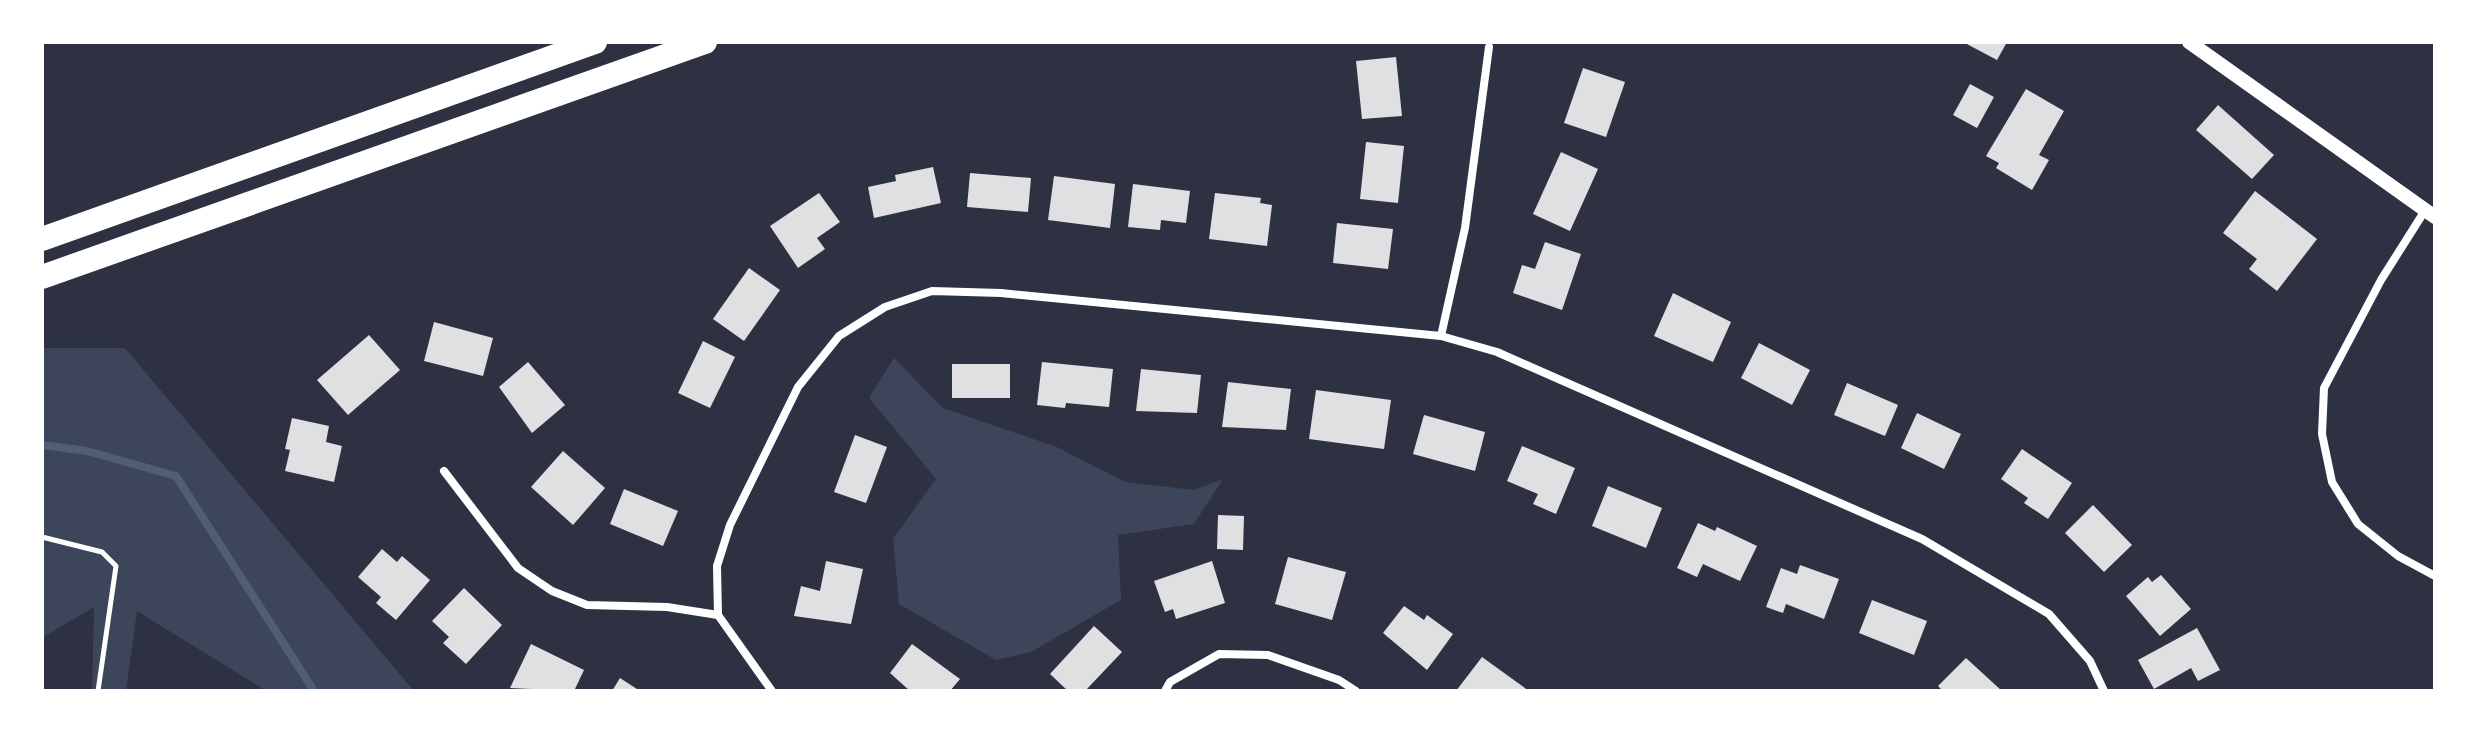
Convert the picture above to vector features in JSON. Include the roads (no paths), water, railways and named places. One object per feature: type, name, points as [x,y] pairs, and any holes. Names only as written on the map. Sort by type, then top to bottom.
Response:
[{"type":"highway","points":[[42,239],[595,42]]},
{"type":"highway","points":[[42,277],[705,42]]},
{"type":"street","points":[[2189,42],[2429,215],[2381,280],[2324,388],[2322,434],[2332,482],[2358,524],[2398,556],[2435,576]]},
{"type":"street","points":[[1441,336],[1465,228],[1489,47]]},
{"type":"street","points":[[772,691],[718,615],[717,566],[730,525],[798,387],[839,336],[885,307],[932,291],[1001,293],[1441,336],[1497,352],[1922,539],[2049,614],[2090,661],[2104,691]]},
{"type":"street","points":[[444,471],[518,568],[552,591],[587,605],[667,607],[718,615]]},
{"type":"street","points":[[1165,691],[1170,682],[1219,654],[1268,655],[1339,680],[1356,691]]},
{"type":"waterway","points":[[42,445],[87,451],[176,476],[314,691]]}]
